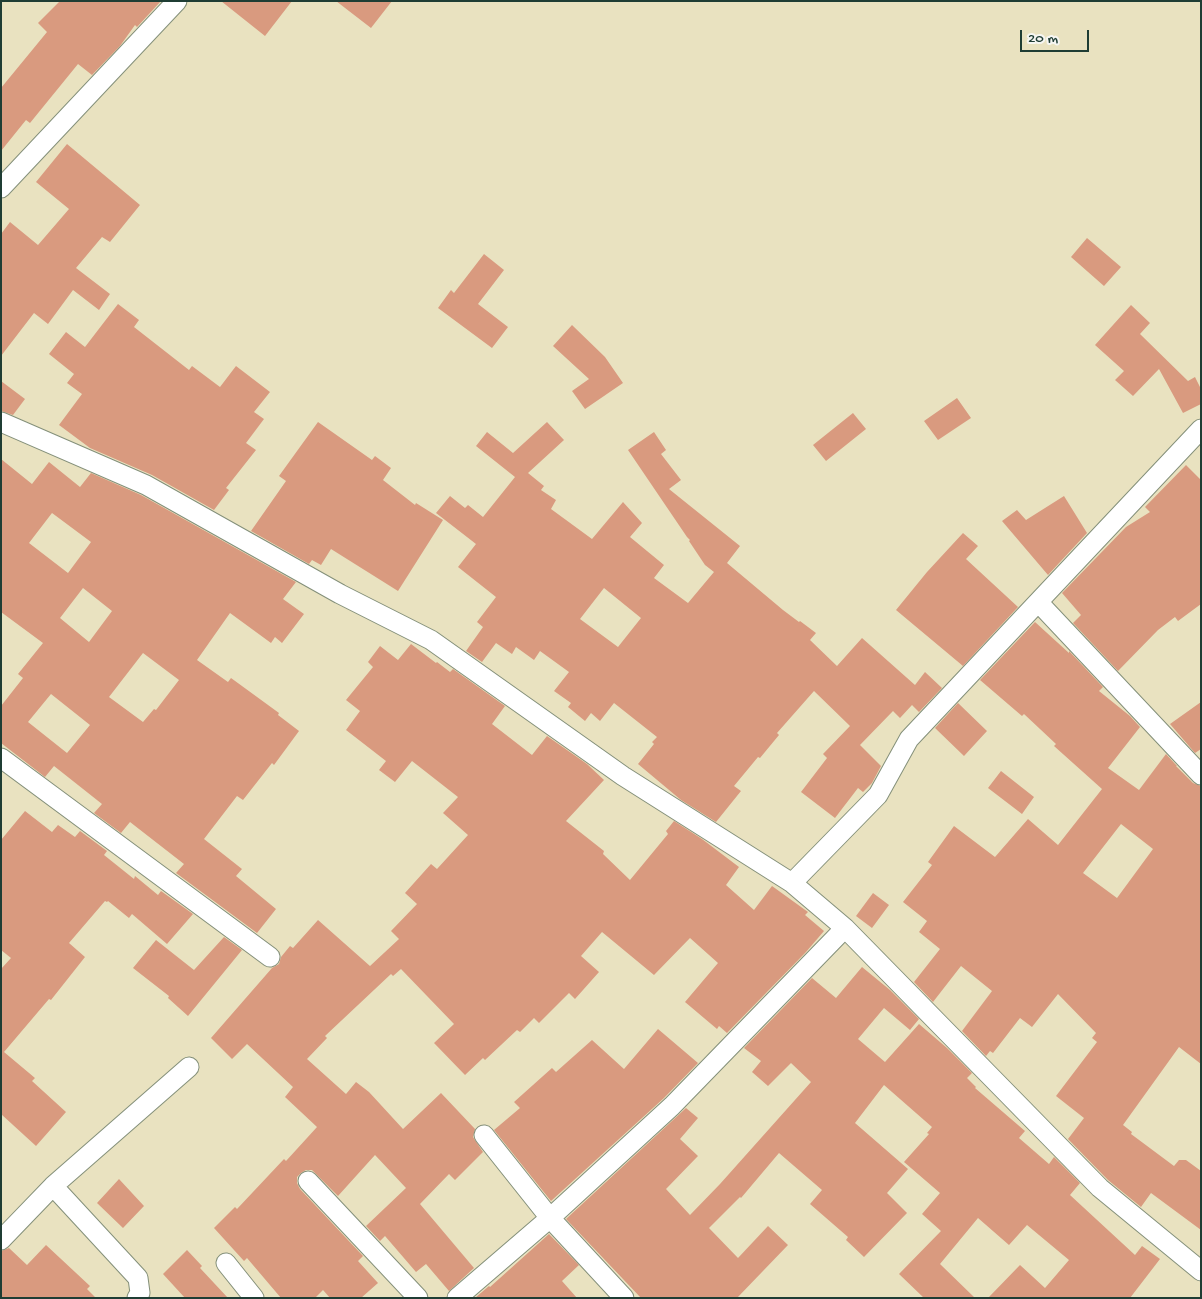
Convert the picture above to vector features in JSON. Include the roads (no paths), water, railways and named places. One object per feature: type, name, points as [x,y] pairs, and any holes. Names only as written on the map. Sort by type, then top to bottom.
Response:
[{"type":"street","points":[[1,188],[177,1]]},
{"type":"street","points":[[1,422],[146,485],[340,594],[431,640],[623,776],[792,883],[845,928],[1100,1188],[1201,1271]]},
{"type":"street","points":[[792,883],[878,795],[909,739],[1128,505],[1198,436]]},
{"type":"street","points":[[1039,602],[1201,775]]},
{"type":"street","points":[[1,758],[270,957]]},
{"type":"street","points":[[457,1298],[550,1218],[672,1106],[845,928]]},
{"type":"street","points":[[1,1240],[52,1186],[189,1067]]},
{"type":"street","points":[[484,1136],[550,1218],[624,1298]]},
{"type":"street","points":[[308,1181],[418,1298]]},
{"type":"street","points":[[52,1186],[138,1278],[140,1293],[136,1298]]},
{"type":"street","points":[[226,1263],[254,1298]]}]
